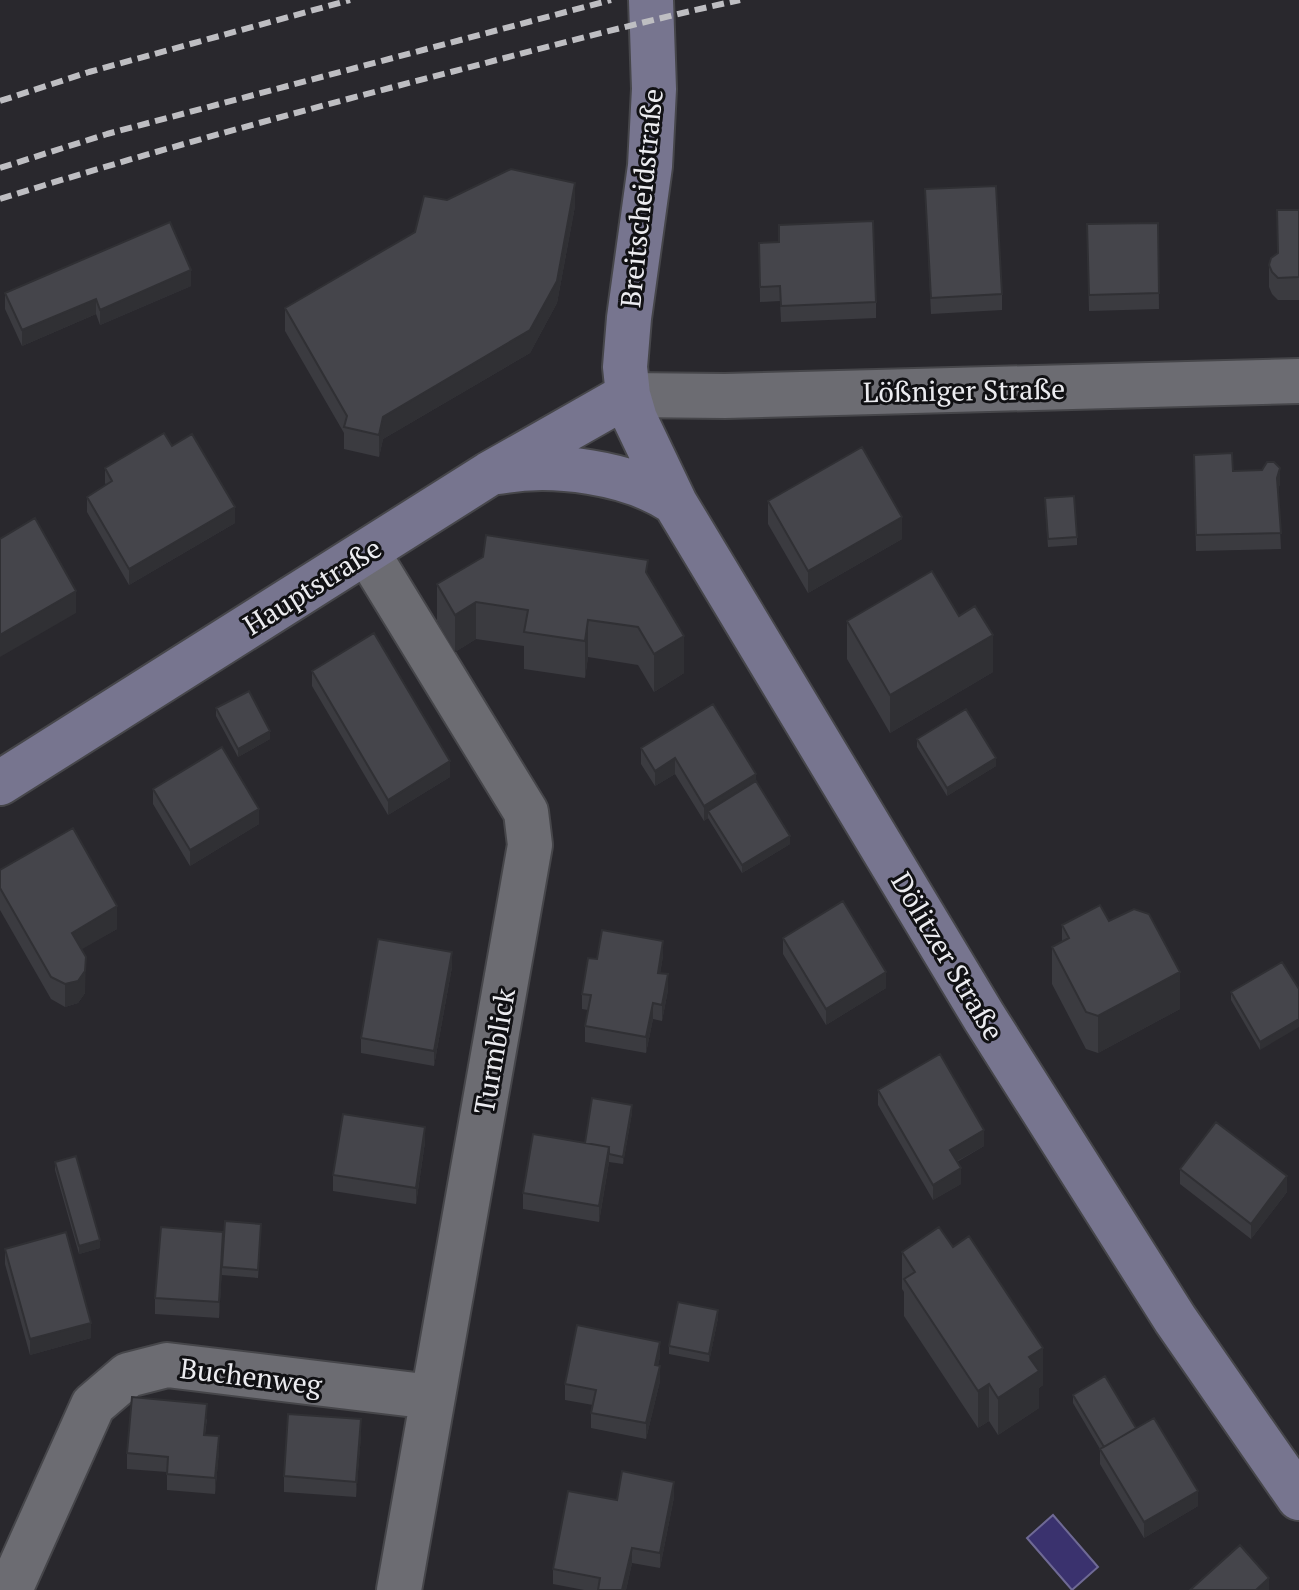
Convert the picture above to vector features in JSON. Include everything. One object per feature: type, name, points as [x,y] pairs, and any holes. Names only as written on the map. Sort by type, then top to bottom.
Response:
[{"type":"main road","name":"Breitscheidstraße","points":[[628,395],[626,344],[650,166],[654,89],[651,0]]},
{"type":"main road","name":"Hauptstraße","points":[[0,783],[489,474],[628,395]]},
{"type":"main road","name":"Dölitzer Straße","points":[[628,395],[640,431],[675,503],[984,1017],[1175,1319],[1299,1498]]},
{"type":"main road","points":[[489,474],[536,468],[579,472],[633,484],[661,494],[675,503]]},
{"type":"street","name":"Lößniger Straße","points":[[628,395],[725,396],[1299,381]]},
{"type":"street","name":"Turmblick","points":[[367,552],[526,812],[530,845],[399,1590]]},
{"type":"street","name":"Buchenweg","points":[[10,1590],[93,1405],[128,1375],[167,1365],[432,1397]]},
{"type":"shaded area","points":[[1053,1515],[1098,1567],[1072,1590],[1027,1538]]},
{"type":"building","points":[[511,169],[575,183],[557,281],[530,330],[383,417],[379,435],[344,427],[347,416],[285,308],[415,232],[424,196],[447,200]]},
{"type":"building","points":[[996,186],[1002,294],[931,298],[925,189]]},
{"type":"building","points":[[1277,210],[1299,210],[1299,277],[1278,278],[1269,265],[1271,258],[1278,253]]},
{"type":"building","points":[[873,221],[876,302],[781,306],[780,286],[760,287],[759,243],[779,242],[779,225]]},
{"type":"building","points":[[170,222],[191,270],[100,310],[96,299],[22,330],[5,293]]},
{"type":"building","points":[[1158,223],[1159,293],[1089,295],[1087,224]]},
{"type":"building","points":[[164,433],[172,446],[192,434],[235,507],[129,569],[87,497],[112,481],[105,468]]},
{"type":"building","points":[[862,447],[902,517],[808,571],[768,501]]},
{"type":"building","points":[[1232,453],[1233,471],[1262,470],[1267,462],[1274,462],[1280,468],[1277,478],[1281,533],[1196,535],[1194,455]]},
{"type":"building","points":[[1074,496],[1077,537],[1048,539],[1045,498]]},
{"type":"building","points":[[35,518],[76,591],[0,635],[0,539]]},
{"type":"building","points":[[486,535],[648,560],[646,572],[684,636],[654,654],[638,627],[588,620],[585,641],[524,632],[528,610],[476,602],[455,615],[437,584],[483,557]]},
{"type":"building","points":[[932,571],[959,616],[975,606],[993,635],[890,695],[847,621]]},
{"type":"building","points":[[374,633],[450,761],[388,800],[312,671]]},
{"type":"building","points":[[249,691],[270,731],[238,749],[216,708]]},
{"type":"building","points":[[713,704],[756,774],[704,806],[675,758],[655,771],[641,748]]},
{"type":"building","points":[[966,709],[996,758],[947,788],[917,739]]},
{"type":"building","points":[[222,747],[259,809],[190,850],[153,789]]},
{"type":"building","points":[[756,781],[790,836],[742,865],[708,811]]},
{"type":"building","points":[[73,828],[117,906],[72,933],[86,957],[85,971],[78,981],[65,984],[51,977],[0,888],[0,870]]},
{"type":"building","points":[[843,901],[886,972],[826,1009],[783,938]]},
{"type":"building","points":[[1100,905],[1109,921],[1134,909],[1149,914],[1180,972],[1098,1016],[1086,1012],[1052,947],[1069,938],[1062,925]]},
{"type":"building","points":[[602,930],[663,941],[658,973],[668,974],[662,1005],[653,1003],[646,1037],[585,1026],[591,995],[582,994],[588,958],[597,959]]},
{"type":"building","points":[[378,939],[452,952],[434,1051],[361,1038]]},
{"type":"building","points":[[1282,962],[1299,989],[1299,1019],[1260,1042],[1231,992]]},
{"type":"building","points":[[940,1054],[984,1130],[950,1150],[961,1168],[933,1185],[878,1090]]},
{"type":"building","points":[[592,1098],[632,1105],[623,1157],[609,1154],[609,1147],[585,1143]]},
{"type":"building","points":[[343,1114],[425,1127],[416,1188],[333,1175]]},
{"type":"building","points":[[1216,1122],[1287,1176],[1251,1224],[1180,1169]]},
{"type":"building","points":[[533,1134],[609,1147],[599,1206],[523,1193]]},
{"type":"building","points":[[76,1156],[100,1240],[79,1246],[55,1162]]},
{"type":"building","points":[[225,1221],[261,1224],[258,1270],[222,1267]]},
{"type":"building","points":[[161,1227],[223,1232],[219,1302],[155,1298]]},
{"type":"building","points":[[939,1227],[953,1247],[969,1236],[1043,1348],[1029,1357],[1039,1371],[998,1398],[989,1384],[978,1391],[904,1279],[915,1272],[902,1252]]},
{"type":"building","points":[[66,1232],[91,1323],[30,1339],[5,1249]]},
{"type":"building","points":[[678,1302],[718,1310],[709,1354],[669,1346]]},
{"type":"building","points":[[577,1325],[660,1342],[655,1365],[660,1366],[646,1423],[591,1413],[596,1390],[565,1384]]},
{"type":"building","points":[[1105,1376],[1136,1428],[1104,1447],[1073,1395]]},
{"type":"building","points":[[132,1397],[207,1404],[204,1435],[219,1436],[215,1478],[167,1474],[168,1457],[127,1453]]},
{"type":"building","points":[[288,1414],[361,1419],[356,1482],[284,1476]]},
{"type":"building","points":[[1154,1418],[1198,1491],[1144,1522],[1100,1449]]},
{"type":"building","points":[[622,1471],[674,1482],[660,1553],[632,1548],[622,1590],[598,1590],[600,1578],[553,1569],[568,1491],[617,1500]]},
{"type":"building","points":[[1240,1545],[1269,1578],[1256,1590],[1190,1590]]},
{"type":"railway","points":[[0,101],[89,72],[350,0]]},
{"type":"railway","points":[[0,168],[107,134],[611,0]]},
{"type":"railway","points":[[0,199],[168,148],[338,102],[595,34],[740,0]]}]
